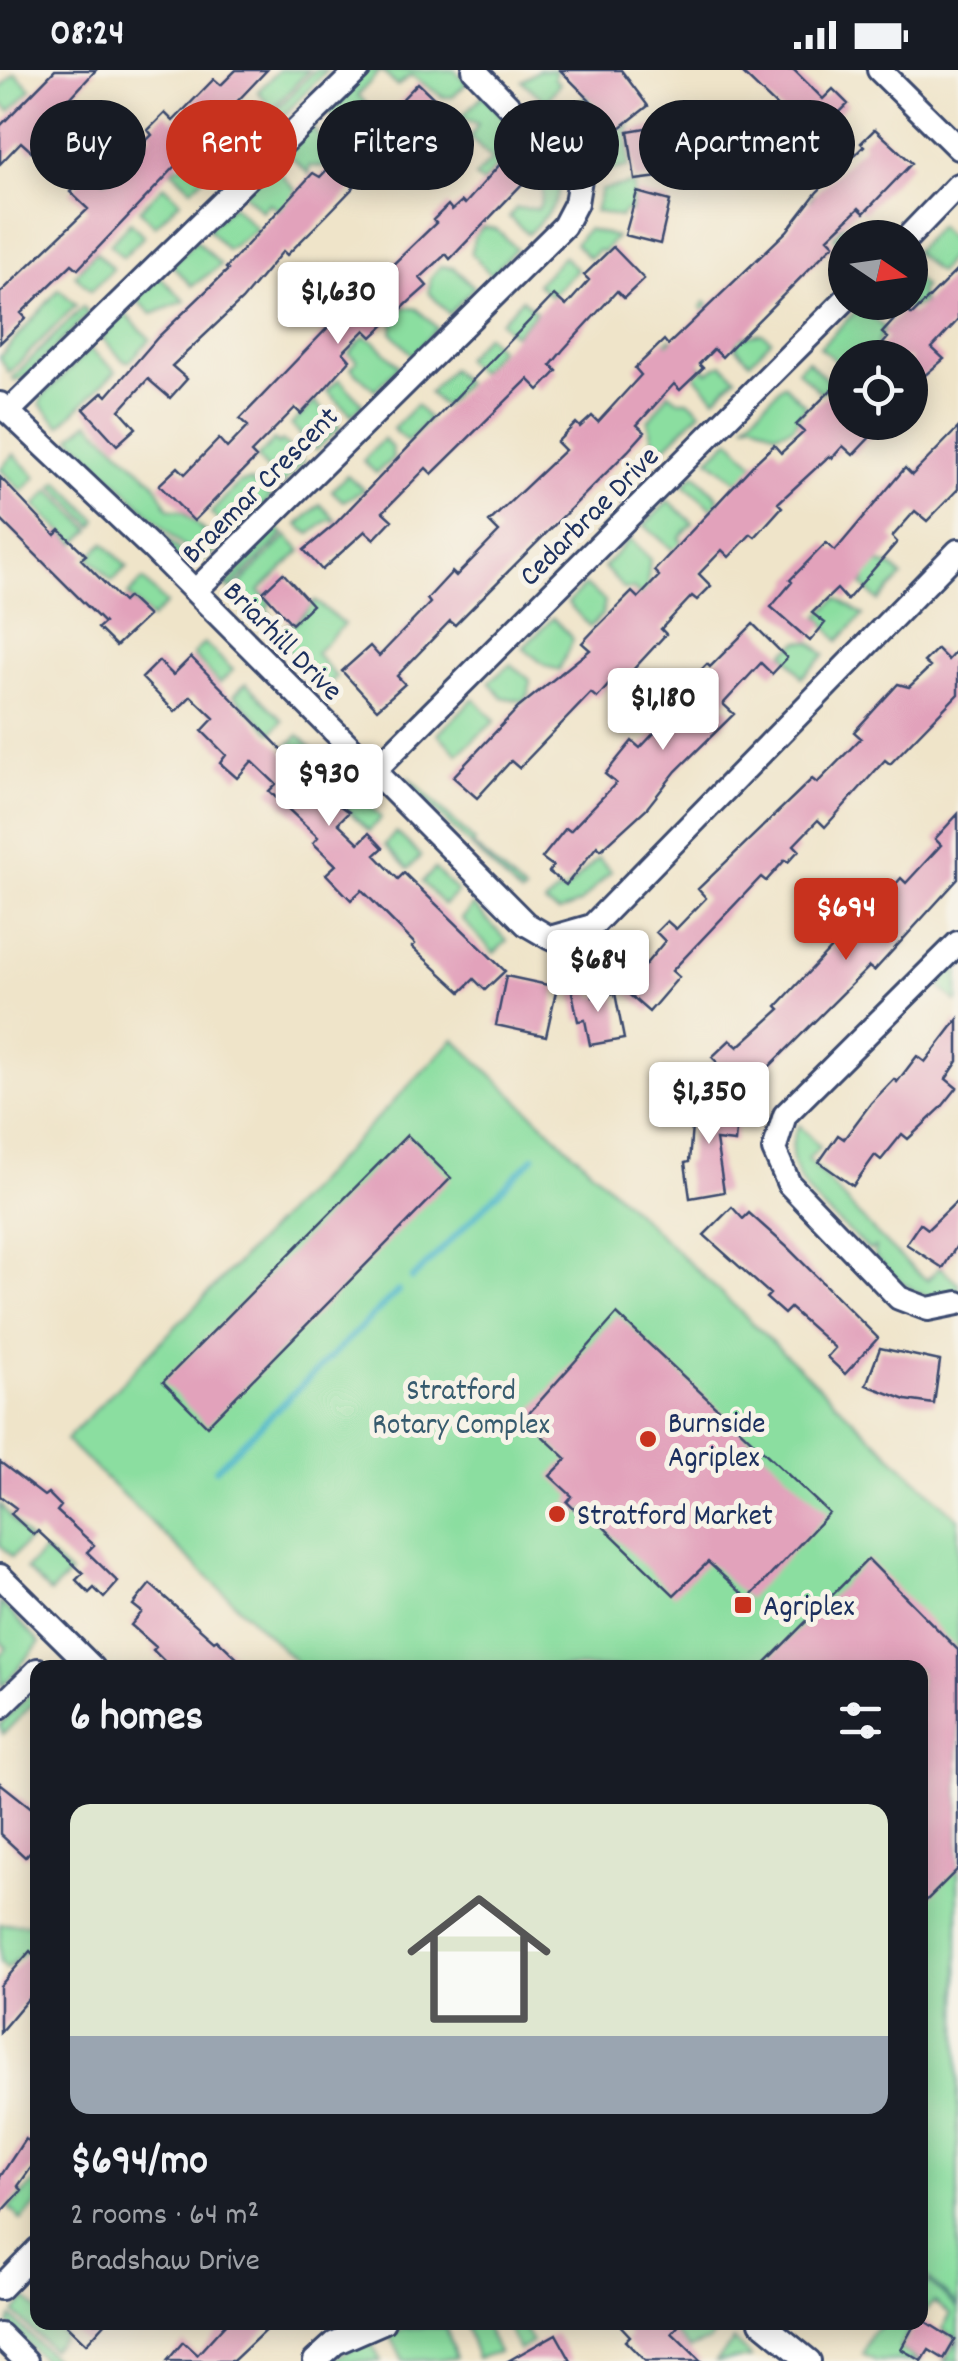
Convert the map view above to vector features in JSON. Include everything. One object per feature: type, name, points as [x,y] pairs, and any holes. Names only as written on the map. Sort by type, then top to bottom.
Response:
[{"type":"street","points":[[4,408],[358,70]]},
{"type":"street","name":"Braemar Crescent","points":[[195,591],[564,226],[580,179],[474,70]]},
{"type":"street","points":[[878,70],[958,148]]},
{"type":"street","points":[[924,220],[958,185]]},
{"type":"street","name":"Cedarbrae Drive","points":[[374,772],[828,317]]},
{"type":"street","name":"Briarhill Drive","points":[[4,408],[195,591],[526,924],[550,938],[592,926],[958,551]]},
{"type":"street","points":[[958,943],[790,1109],[778,1128],[774,1150],[789,1184],[899,1298],[928,1309],[958,1303]]},
{"type":"street","points":[[0,1576],[84,1660]]},
{"type":"street","points":[[49,1660],[68,1644]]},
{"type":"street","points":[[0,1707],[30,1678]]},
{"type":"street","points":[[0,2288],[30,2257]]},
{"type":"street","points":[[315,2361],[335,2343],[365,2330]]},
{"type":"street","points":[[769,2330],[797,2358]]},
{"type":"street","points":[[0,2335],[26,2361]]},
{"type":"green space","points":[[279,70],[309,70],[281,100],[265,100],[258,91]]},
{"type":"green space","points":[[315,70],[327,70],[297,101],[286,100]]},
{"type":"green space","points":[[364,70],[381,70],[358,95],[363,100],[335,100]]},
{"type":"green space","points":[[381,70],[455,70],[467,83],[453,97],[443,97],[411,75],[397,86]]},
{"type":"green space","points":[[539,70],[556,70],[554,79],[560,83],[544,100],[522,81]]},
{"type":"green space","points":[[15,73],[31,89],[10,111],[0,102],[0,89]]},
{"type":"green space","points":[[592,91],[597,100],[581,100]]},
{"type":"green space","points":[[483,95],[494,106],[494,170],[483,183],[475,177],[492,159],[474,142],[478,124],[474,122],[474,104]]},
{"type":"green space","points":[[629,124],[628,167],[619,169],[619,131]]},
{"type":"green space","points":[[310,125],[317,133],[317,166],[309,166],[309,174],[297,163],[297,138]]},
{"type":"green space","points":[[146,138],[166,160],[166,165],[146,146]]},
{"type":"green space","points":[[635,183],[631,212],[624,211],[620,217],[595,211],[601,190],[619,190],[619,186]]},
{"type":"green space","points":[[164,185],[180,201],[155,226],[140,210]]},
{"type":"green space","points":[[542,190],[559,190],[554,203],[528,234],[509,217],[516,208],[538,209]]},
{"type":"green space","points":[[297,192],[280,211],[269,203],[262,211],[243,193]]},
{"type":"green space","points":[[814,195],[836,220],[832,220],[810,199]]},
{"type":"green space","points":[[232,205],[257,229],[227,250],[208,229]]},
{"type":"green space","points":[[130,222],[144,236],[123,257],[110,244]]},
{"type":"green space","points":[[938,226],[958,246],[938,273],[928,264],[928,237]]},
{"type":"green space","points":[[483,227],[496,229],[516,248],[491,275],[471,253],[474,238]]},
{"type":"green space","points":[[587,229],[616,237],[603,252],[599,250],[589,258],[575,244]]},
{"type":"green space","points":[[196,240],[221,265],[192,286],[172,265]]},
{"type":"green space","points":[[96,252],[113,269],[91,291],[75,275]]},
{"type":"green space","points":[[564,256],[577,270],[551,296],[537,284]]},
{"type":"green space","points":[[441,266],[454,268],[474,287],[449,314],[429,292],[431,277]]},
{"type":"green space","points":[[160,277],[185,301],[152,314],[137,300]]},
{"type":"green space","points":[[59,289],[76,305],[9,373],[0,357]]},
{"type":"green space","points":[[522,299],[536,312],[514,335],[500,322]]},
{"type":"green space","points":[[705,302],[741,337],[762,333],[771,340],[750,362],[736,347],[738,343],[701,307]]},
{"type":"green space","points":[[83,307],[88,314],[27,376],[15,381],[12,378]]},
{"type":"green space","points":[[404,307],[417,309],[437,328],[412,355],[392,333],[395,318]]},
{"type":"green space","points":[[125,314],[150,339],[130,361],[124,361],[102,338]]},
{"type":"green space","points":[[847,320],[876,320],[884,328],[879,340],[828,340],[828,354],[820,347]]},
{"type":"green space","points":[[486,335],[499,349],[478,372],[464,359]]},
{"type":"green space","points":[[364,337],[375,342],[399,366],[375,390],[351,368],[357,361],[349,353]]},
{"type":"green space","points":[[671,339],[708,372],[722,364],[736,377],[715,398],[666,343]]},
{"type":"green space","points":[[90,349],[116,371],[60,426],[40,404],[42,397]]},
{"type":"green space","points":[[807,360],[828,381],[828,387],[821,393],[797,370]]},
{"type":"green space","points":[[451,369],[465,383],[443,406],[429,393]]},
{"type":"green space","points":[[339,379],[363,404],[352,415],[327,391]]},
{"type":"green space","points":[[784,384],[805,405],[793,427],[776,433],[753,421],[745,424]]},
{"type":"green space","points":[[669,393],[678,400],[688,400],[701,411],[664,448],[653,439],[648,421]]},
{"type":"green space","points":[[315,402],[340,427],[316,450],[291,425]]},
{"type":"green space","points":[[416,405],[429,419],[407,442],[393,429]]},
{"type":"green space","points":[[89,422],[154,482],[169,509],[184,512],[221,548],[199,562],[71,437]]},
{"type":"green space","points":[[383,439],[392,448],[393,458],[376,473],[363,461]]},
{"type":"green space","points":[[730,439],[775,486],[743,486],[709,459]]},
{"type":"green space","points":[[274,440],[278,444],[282,441],[304,461],[282,485],[257,458]]},
{"type":"green space","points":[[69,442],[190,564],[177,558],[64,447]]},
{"type":"green space","points":[[14,454],[36,477],[22,491],[0,469]]},
{"type":"green space","points":[[695,474],[718,497],[717,503],[730,515],[726,520],[684,485]]},
{"type":"green space","points":[[347,475],[364,490],[343,501],[332,491]]},
{"type":"green space","points":[[58,481],[97,520],[93,526],[53,486]]},
{"type":"green space","points":[[251,481],[271,498],[233,536],[211,513],[239,483]]},
{"type":"green space","points":[[50,490],[91,530],[75,544],[35,506]]},
{"type":"green space","points":[[669,501],[693,523],[679,538],[700,573],[644,525]]},
{"type":"green space","points":[[320,504],[337,521],[329,520],[310,534],[298,525]]},
{"type":"green space","points":[[277,528],[284,534],[231,588],[225,587]]},
{"type":"green space","points":[[287,536],[301,551],[259,591],[271,603],[266,608],[271,615],[261,625],[230,594]]},
{"type":"green space","points":[[630,539],[650,559],[647,585],[674,609],[649,605],[634,589],[624,589],[604,567]]},
{"type":"green space","points":[[104,543],[127,567],[112,581],[89,557]]},
{"type":"green space","points":[[873,562],[891,566],[902,577],[878,601],[862,585],[865,581],[860,575]]},
{"type":"green space","points":[[143,580],[166,604],[151,619],[128,595]]},
{"type":"green space","points":[[585,585],[605,601],[602,615],[590,627],[568,603]]},
{"type":"green space","points":[[837,598],[863,615],[838,641],[819,616]]},
{"type":"green space","points":[[315,601],[344,624],[316,653],[336,677],[326,687],[274,637],[290,622],[294,625]]},
{"type":"green space","points":[[553,618],[573,639],[559,670],[546,666],[523,648]]},
{"type":"green space","points":[[799,641],[811,642],[825,655],[802,677],[784,653]]},
{"type":"green space","points":[[204,643],[233,670],[220,683],[193,655]]},
{"type":"green space","points":[[511,664],[530,680],[529,694],[522,701],[502,697],[489,682]]},
{"type":"green space","points":[[246,683],[283,721],[272,733],[234,695]]},
{"type":"green space","points":[[474,698],[495,721],[458,754],[438,734]]},
{"type":"green space","points":[[299,735],[321,758],[308,770],[286,748]]},
{"type":"green space","points":[[410,779],[525,892],[521,895],[424,800],[412,788]]},
{"type":"green space","points":[[359,795],[381,818],[369,831],[346,808]]},
{"type":"green space","points":[[396,832],[421,856],[408,869],[385,845]]},
{"type":"green space","points":[[598,858],[611,871],[580,903],[559,912],[545,904],[558,891],[564,892]]},
{"type":"green space","points":[[435,869],[457,892],[444,905],[422,882]]},
{"type":"green space","points":[[473,905],[507,941],[494,953],[462,919]]},
{"type":"green space","points":[[958,963],[958,1000],[956,1002],[938,985]]},
{"type":"green space","name":"Stratford Rotary Complex","points":[[454,1039],[958,1519],[958,2306],[928,2278],[928,1660],[294,1660],[66,1440]]},
{"type":"green space","points":[[799,1125],[820,1147],[808,1159],[879,1237],[927,1280],[940,1267],[958,1283],[958,1291],[934,1297],[912,1289],[875,1257],[875,1248],[869,1250],[824,1210],[799,1179],[793,1162],[792,1144]]},
{"type":"green space","points":[[0,1504],[29,1540],[12,1557],[0,1545]]},
{"type":"green space","points":[[44,1551],[70,1574],[50,1593],[26,1569]]},
{"type":"green space","points":[[0,1602],[40,1642],[2,1687],[0,1656],[7,1648],[0,1641]]},
{"type":"green space","points":[[30,1694],[30,1707],[3,1734],[0,1725]]},
{"type":"green space","points":[[0,1924],[30,1924],[30,1948],[7,1969],[0,1962]]},
{"type":"green space","points":[[30,2187],[30,2211],[21,2220],[9,2208]]},
{"type":"green space","points":[[928,2283],[958,2309],[958,2339],[942,2329],[951,2314],[934,2302],[928,2308]]},
{"type":"green space","points":[[27,2299],[30,2329],[14,2313]]},
{"type":"green space","points":[[11,2317],[56,2361],[44,2361],[9,2324]]},
{"type":"green space","points":[[31,2330],[59,2330],[64,2335],[51,2349]]},
{"type":"green space","points":[[400,2330],[447,2330],[456,2358],[403,2361],[390,2334]]},
{"type":"green space","points":[[467,2330],[487,2330],[498,2352],[477,2358]]},
{"type":"green space","points":[[509,2330],[525,2330],[532,2342],[519,2350]]},
{"type":"green space","points":[[719,2330],[708,2341],[690,2348],[675,2333]]},
{"type":"green space","points":[[876,2330],[908,2330],[899,2348],[920,2361],[876,2361],[863,2354]]},
{"type":"green space","points":[[369,2339],[381,2361],[331,2361]]},
{"type":"green space","points":[[958,2339],[958,2361],[944,2361]]},
{"type":"green space","points":[[734,2340],[751,2358],[716,2361]]},
{"type":"building","points":[[55,70],[96,70],[68,100],[30,100],[30,150],[21,142],[0,164],[0,126]]},
{"type":"building","points":[[236,70],[267,70],[239,100],[194,100],[214,79],[221,85]]},
{"type":"building","points":[[560,70],[621,70],[644,100],[639,100],[639,113],[619,129],[619,100],[590,100]]},
{"type":"building","points":[[739,70],[794,70],[823,99],[833,89],[844,100],[770,100]]},
{"type":"building","points":[[418,83],[436,100],[401,100]]},
{"type":"building","points":[[165,113],[166,176],[78,269],[72,264],[21,313],[26,318],[0,343],[0,293],[88,209],[70,192],[146,190],[146,141],[152,135],[148,130]]},
{"type":"building","points":[[639,129],[639,180],[635,180],[628,131]]},
{"type":"building","points":[[875,129],[912,163],[864,213],[859,208],[847,220],[828,220],[828,250],[722,357],[714,349],[699,364],[703,368],[680,390],[674,384],[637,425],[645,432],[628,451],[455,625],[450,621],[397,676],[405,684],[377,709],[342,671],[370,646],[379,656],[430,603],[427,599],[452,572],[456,576],[499,532],[489,522],[565,450],[557,442],[576,423],[580,427],[592,416],[598,422],[641,375],[635,368],[664,340],[668,345],[787,231],[819,190],[855,190],[855,155],[864,146],[861,143]]},
{"type":"building","points":[[494,171],[494,190],[516,190],[450,259],[446,254],[420,278],[427,286],[372,337],[365,330],[343,352],[350,360],[328,385],[301,414],[295,408],[251,453],[256,458],[194,521],[159,485],[178,467],[185,474],[219,439],[227,448],[248,426],[240,419],[338,317],[346,324],[389,278],[384,273],[436,223],[433,220],[448,205],[452,210],[462,201],[465,204]]},
{"type":"building","points":[[313,173],[317,175],[317,190],[351,190],[287,255],[283,251],[242,300],[172,366],[187,379],[170,398],[148,379],[120,410],[136,428],[117,445],[84,409],[103,392],[107,396],[158,337],[228,270]]},
{"type":"building","points":[[637,192],[670,201],[660,244],[625,235]]},
{"type":"building","points":[[613,247],[644,279],[624,298],[617,291],[551,365],[557,371],[539,390],[528,379],[432,474],[426,468],[383,512],[392,520],[374,539],[365,531],[322,570],[304,550],[334,525],[554,295],[566,306],[589,280],[584,275]]},
{"type":"building","points":[[958,269],[958,320],[932,348],[944,359],[928,373],[928,340],[886,340],[882,333],[894,320],[928,320],[928,299]]},
{"type":"building","points":[[828,393],[828,440],[867,440],[853,455],[843,446],[832,458],[829,456],[778,503],[782,507],[755,537],[751,534],[729,557],[722,550],[699,574],[711,586],[697,600],[692,596],[661,629],[666,634],[618,686],[612,681],[597,698],[591,693],[519,768],[511,761],[477,798],[453,777],[518,708],[590,650],[582,643],[632,592],[638,598],[659,576],[654,571],[756,462],[774,445],[781,453],[804,432],[796,425]]},
{"type":"building","points":[[958,428],[958,489],[927,521],[915,511],[892,537],[897,542],[847,600],[837,589],[812,613],[825,623],[810,641],[771,607],[790,580],[826,543],[835,551],[905,468],[912,475]]},
{"type":"building","points":[[0,477],[55,535],[60,530],[86,555],[81,559],[123,602],[128,597],[148,616],[116,646],[98,628],[104,623],[0,519]]},
{"type":"building","points":[[283,573],[312,605],[292,624],[263,592]]},
{"type":"building","points":[[753,624],[787,658],[772,674],[761,663],[723,704],[734,714],[676,771],[647,808],[601,850],[597,846],[566,885],[549,872],[553,866],[542,858],[566,828],[570,831],[616,783],[605,774],[632,741],[640,748],[701,683],[694,677],[707,664],[710,667]]},
{"type":"building","points":[[937,649],[948,660],[958,649],[958,694],[890,764],[885,760],[825,827],[818,820],[794,845],[799,850],[788,862],[785,860],[766,881],[761,877],[672,971],[679,977],[649,1012],[624,990],[665,941],[656,932],[667,921],[676,929],[706,898],[698,889],[812,779],[817,783],[861,738],[854,732],[898,684],[909,687],[930,667],[924,662]]},
{"type":"building","points":[[191,657],[331,800],[349,812],[338,823],[359,843],[369,833],[383,848],[375,855],[398,879],[404,873],[505,971],[485,990],[474,979],[461,992],[412,947],[415,944],[362,890],[351,900],[326,874],[336,865],[313,843],[318,837],[269,791],[276,784],[252,761],[237,778],[220,763],[226,755],[202,731],[214,718],[191,696],[175,712],[142,678],[159,661],[173,675]]},
{"type":"building","points":[[958,814],[958,879],[874,971],[869,967],[745,1091],[712,1057],[730,1040],[738,1047],[780,1009],[777,1006],[834,945],[839,950],[901,878],[906,883],[941,845],[935,839]]},
{"type":"building","points":[[506,976],[557,987],[546,1036],[496,1025]]},
{"type":"building","points":[[591,983],[593,997],[615,993],[624,1039],[590,1045],[585,1020],[578,1021],[571,987]]},
{"type":"building","points":[[958,1019],[958,1061],[946,1079],[957,1088],[941,1108],[908,1139],[902,1134],[881,1160],[875,1155],[853,1186],[819,1162],[838,1135],[844,1139],[871,1103],[894,1079],[897,1082],[917,1056],[925,1062]]},
{"type":"building","points":[[694,1103],[738,1107],[735,1142],[716,1140],[724,1192],[690,1198],[685,1163],[689,1162]]},
{"type":"building","points":[[407,1135],[451,1178],[207,1426],[163,1382]]},
{"type":"building","points":[[958,1200],[958,1244],[943,1268],[906,1244],[920,1223],[928,1229]]},
{"type":"building","points":[[732,1207],[743,1219],[749,1213],[787,1247],[878,1338],[845,1374],[827,1357],[835,1348],[790,1308],[784,1314],[766,1298],[770,1294],[704,1235]]},
{"type":"building","name":"Burnside Agriplex","points":[[617,1314],[829,1513],[748,1599],[708,1562],[674,1595],[585,1509],[580,1515],[567,1502],[572,1496],[550,1476],[567,1459],[524,1419]]},
{"type":"building","points":[[880,1348],[940,1361],[934,1404],[906,1400],[866,1385]]},
{"type":"building","points":[[0,1462],[44,1496],[48,1493],[61,1506],[57,1511],[94,1545],[87,1552],[118,1582],[104,1598],[94,1588],[89,1593],[76,1580],[83,1573],[38,1531],[34,1535],[11,1514],[16,1508],[0,1496]]},
{"type":"building","points":[[868,1559],[958,1650],[958,1869],[928,1899],[928,1660],[768,1660]]},
{"type":"building","points":[[150,1584],[239,1660],[163,1660],[153,1650],[156,1647],[131,1625],[142,1612],[133,1605]]},
{"type":"building","points":[[0,1783],[30,1807],[30,1852],[25,1857],[0,1834]]},
{"type":"building","points":[[30,1951],[30,1996],[0,2032],[0,1986]]},
{"type":"building","points":[[25,2139],[30,2142],[30,2169],[18,2186],[22,2190],[0,2214],[0,2177]]},
{"type":"building","points":[[928,2323],[955,2340],[944,2359],[929,2350],[922,2361],[901,2349],[912,2330],[928,2330]]},
{"type":"building","points":[[71,2330],[99,2330],[86,2344]]},
{"type":"building","points":[[220,2330],[266,2330],[233,2361],[167,2361],[183,2342],[197,2355]]},
{"type":"building","points":[[624,2330],[675,2330],[672,2333],[701,2361],[645,2361],[625,2341],[630,2336]]},
{"type":"building","points":[[556,2334],[571,2361],[508,2361]]},
{"type":"waterway","points":[[412,1279],[534,1157]]},
{"type":"waterway","points":[[216,1469],[398,1291]]},
{"type":"place","name":"Burnside Agriplex","points":[[648,1439]]},
{"type":"place","name":"Stratford Market","points":[[557,1514]]},
{"type":"place","name":"Agriplex","points":[[743,1605]]}]
